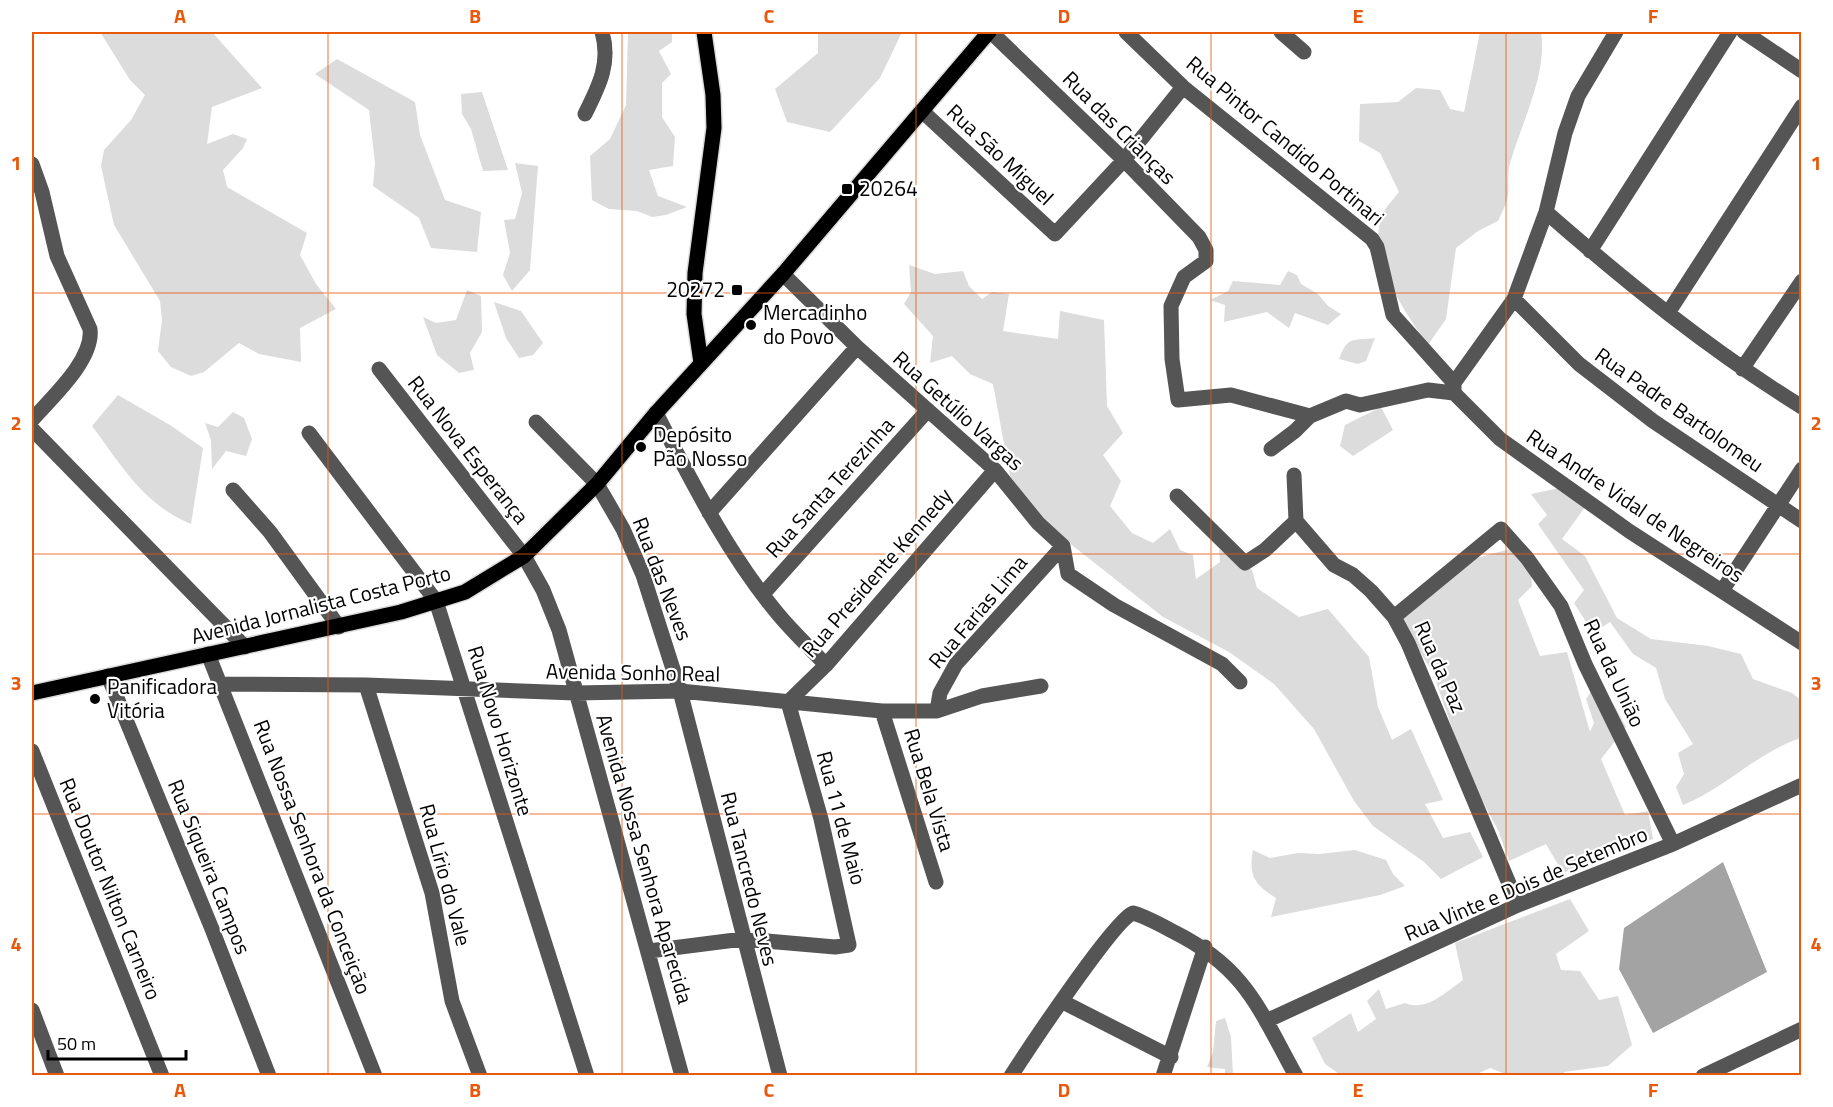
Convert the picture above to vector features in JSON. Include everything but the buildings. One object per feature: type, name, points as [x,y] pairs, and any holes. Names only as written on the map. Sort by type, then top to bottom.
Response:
[{"type":"main road","points":[[701,363],[694,314],[695,273],[714,128],[713,95],[704,32]]},
{"type":"main road","name":"Avenida Jornalista Costa Porto","points":[[32,693],[339,627],[436,601],[465,592],[524,556],[597,484],[656,413],[783,274],[990,32]]},
{"type":"street","points":[[585,114],[604,71],[606,50],[602,32]]},
{"type":"street","name":"Rua das Crianças","points":[[990,32],[1124,160],[1199,237],[1206,249],[1206,261],[1184,277],[1171,306],[1172,359],[1178,400],[1231,395],[1310,416]]},
{"type":"street","name":"Rua Pintor Candido Portinari","points":[[1126,32],[1184,87],[1372,239],[1377,247],[1393,315],[1454,388]]},
{"type":"street","points":[[1281,32],[1304,52]]},
{"type":"street","points":[[1271,449],[1310,416],[1346,401],[1360,405],[1428,390],[1454,388],[1514,299],[1546,212],[1565,133],[1578,96],[1616,32]]},
{"type":"street","points":[[1590,251],[1730,32]]},
{"type":"street","points":[[1744,32],[1802,71]]},
{"type":"street","points":[[1124,160],[1184,87]]},
{"type":"street","points":[[1668,313],[1802,106]]},
{"type":"street","name":"Rua São Miguel","points":[[922,111],[1054,234],[1124,160]]},
{"type":"street","points":[[32,164],[42,192],[57,256],[90,329],[92,339],[87,354],[32,420]]},
{"type":"street","points":[[1546,212],[1590,251],[1668,313],[1742,369],[1802,407]]},
{"type":"street","name":"Rua Getúlio Vargas","points":[[783,274],[857,347],[995,470],[1018,494],[1038,523],[1063,546]]},
{"type":"street","points":[[1742,369],[1802,281]]},
{"type":"street","name":"Rua Padre Bartolomeu","points":[[1514,299],[1579,364],[1653,421],[1802,521]]},
{"type":"street","points":[[709,513],[857,347]]},
{"type":"street","name":"Rua Nova Esperança","points":[[379,369],[524,556]]},
{"type":"street","name":"Rua Andre Vidal de Negreiros","points":[[1454,388],[1500,439],[1629,531],[1802,643]]},
{"type":"street","name":"Rua Santa Terezinha","points":[[763,594],[928,410]]},
{"type":"street","points":[[656,413],[709,513],[763,594],[778,614],[826,665]]},
{"type":"street","name":"Rua das Neves","points":[[536,422],[597,484],[623,529],[643,574],[680,692]]},
{"type":"street","points":[[32,429],[245,647]]},
{"type":"street","name":"Rua Novo Horizonte","points":[[309,432],[436,601],[587,1076]]},
{"type":"street","points":[[1722,591],[1802,469]]},
{"type":"street","name":"Rua Presidente Kennedy","points":[[788,702],[826,665],[995,470]]},
{"type":"street","points":[[1177,496],[1242,562],[1247,562],[1265,550],[1296,521],[1294,475]]},
{"type":"street","points":[[233,490],[270,532],[339,627]]},
{"type":"street","name":"Rua da Paz","points":[[1296,521],[1334,565],[1353,575],[1394,617],[1408,643],[1518,905]]},
{"type":"street","name":"Rua da União","points":[[1394,617],[1501,530],[1527,558],[1561,606],[1585,664],[1673,844]]},
{"type":"street","points":[[1063,546],[1068,574],[1114,605],[1222,664],[1240,682]]},
{"type":"street","name":"Rua Farias Lima","points":[[936,711],[940,693],[956,664],[1063,546]]},
{"type":"street","name":"Avenida Nossa Senhora Aparecida","points":[[524,556],[543,590],[559,630],[682,1076]]},
{"type":"street","name":"Rua Nossa Senhora da Conceição","points":[[208,654],[375,1076]]},
{"type":"street","name":"Rua Siqueira Campos","points":[[108,676],[212,928],[269,1076]]},
{"type":"street","name":"Avenida Sonho Real","points":[[221,684],[366,685],[575,693],[680,692],[882,711],[936,711],[982,696],[1041,686]]},
{"type":"street","name":"Rua Lírio do Vale","points":[[366,685],[432,893],[452,1001],[480,1076]]},
{"type":"street","name":"Rua Tancredo Neves","points":[[680,692],[742,939],[780,1076]]},
{"type":"street","name":"Rua 11 de Maio","points":[[742,939],[835,947],[849,945],[821,819],[788,702]]},
{"type":"street","name":"Rua Bela Vista","points":[[882,711],[936,882]]},
{"type":"street","name":"Rua Doutor Nilton Carneiro","points":[[32,751],[162,1076]]},
{"type":"street","name":"Rua Vinte e Dois de Setembro","points":[[1266,1021],[1518,905],[1673,844],[1802,785]]},
{"type":"street","points":[[1011,1076],[1104,943],[1126,917],[1133,913],[1205,947],[1234,973],[1266,1021],[1296,1076]]},
{"type":"street","points":[[649,951],[742,939]]},
{"type":"street","points":[[1163,1076],[1171,1058],[1205,947]]},
{"type":"street","points":[[1063,1002],[1171,1058]]},
{"type":"street","points":[[32,1010],[57,1076]]},
{"type":"street","points":[[1703,1076],[1802,1029]]},
{"type":"shaded area","points":[[100,32],[212,32],[262,88],[212,107],[207,144],[233,134],[247,139],[243,148],[223,170],[227,187],[307,233],[300,255],[316,284],[336,309],[300,328],[301,362],[259,354],[239,343],[204,372],[191,376],[171,367],[158,351],[162,320],[160,301],[114,225],[101,166],[104,150],[131,120],[145,95],[130,80]]},
{"type":"shaded area","points":[[628,32],[672,32],[672,42],[659,51],[671,74],[662,83],[662,117],[675,137],[673,166],[649,170],[658,196],[687,207],[666,215],[652,217],[637,211],[609,209],[592,200],[590,156],[610,139],[626,105]]},
{"type":"shaded area","points":[[818,32],[902,32],[880,78],[830,132],[787,122],[775,89],[818,53]]},
{"type":"shaded area","points":[[1480,32],[1541,32],[1540,65],[1532,100],[1509,167],[1505,205],[1498,221],[1478,231],[1456,248],[1446,319],[1428,345],[1400,302],[1384,268],[1378,235],[1381,219],[1386,208],[1399,192],[1380,153],[1359,141],[1360,104],[1398,102],[1416,88],[1440,90],[1450,109],[1464,112]]},
{"type":"shaded area","points":[[337,59],[415,102],[420,135],[445,200],[481,212],[477,252],[431,248],[419,218],[373,186],[375,163],[369,110],[315,74]]},
{"type":"shaded area","points":[[482,92],[508,170],[483,171],[471,129],[462,114],[461,94]]},
{"type":"shaded area","points":[[515,163],[538,166],[530,270],[512,291],[503,275],[510,253],[504,220],[515,219],[522,193]]},
{"type":"shaded area","points":[[909,265],[935,274],[963,271],[969,286],[982,299],[992,292],[1009,294],[1003,331],[1058,339],[1060,311],[1104,320],[1107,406],[1123,433],[1103,455],[1121,481],[1110,506],[1132,533],[1153,543],[1170,529],[1180,550],[1193,555],[1196,579],[1220,562],[1219,549],[1252,570],[1257,588],[1299,617],[1328,609],[1369,657],[1378,707],[1392,740],[1411,729],[1443,800],[1425,804],[1443,838],[1470,832],[1483,857],[1441,879],[1424,862],[1373,826],[1354,801],[1314,729],[1274,684],[1229,652],[1163,617],[1044,523],[1010,476],[993,384],[970,374],[952,356],[930,363],[933,336],[904,304],[911,292]]},
{"type":"shaded area","points":[[1288,271],[1297,275],[1301,284],[1318,294],[1328,306],[1341,314],[1328,325],[1295,313],[1289,328],[1267,312],[1224,322],[1225,305],[1210,300],[1228,291],[1233,281],[1280,285]]},
{"type":"shaded area","points":[[467,290],[481,296],[482,332],[470,353],[474,370],[459,373],[437,355],[423,317],[436,323],[456,320]]},
{"type":"shaded area","points":[[494,302],[521,311],[543,343],[533,355],[519,358],[506,338]]},
{"type":"shaded area","points":[[1375,338],[1366,361],[1358,364],[1339,359],[1345,346],[1352,341]]},
{"type":"shaded area","points":[[118,395],[170,425],[203,448],[191,524],[174,516],[146,495],[92,426]]},
{"type":"shaded area","points":[[1381,407],[1393,430],[1353,456],[1340,446],[1345,425]]},
{"type":"shaded area","points":[[233,412],[244,418],[252,439],[246,456],[226,451],[212,469],[211,440],[205,423],[218,427]]},
{"type":"shaded area","points":[[1559,488],[1585,507],[1562,539],[1585,556],[1617,618],[1651,639],[1708,646],[1741,654],[1753,679],[1792,693],[1801,700],[1801,738],[1770,752],[1699,798],[1683,805],[1676,787],[1684,774],[1678,753],[1693,744],[1665,699],[1656,668],[1633,654],[1610,622],[1593,633],[1574,603],[1584,590],[1538,524],[1547,515],[1531,494]]},
{"type":"shaded area","points":[[1510,549],[1531,573],[1532,586],[1518,600],[1540,656],[1567,652],[1590,732],[1594,723],[1586,699],[1593,689],[1614,705],[1626,727],[1601,759],[1625,815],[1648,811],[1653,839],[1563,873],[1546,844],[1509,861],[1498,830],[1469,776],[1433,673],[1399,618],[1469,560]]},
{"type":"shaded area","points":[[1253,850],[1270,858],[1298,853],[1319,854],[1355,850],[1386,860],[1393,874],[1405,886],[1380,895],[1271,917],[1276,898],[1263,889],[1255,879],[1252,867]]},
{"type":"shaded area","points":[[1723,862],[1767,972],[1653,1033],[1619,969],[1624,928]]},
{"type":"shaded area","points":[[1570,899],[1589,931],[1556,954],[1561,970],[1580,971],[1599,1000],[1618,996],[1632,1045],[1608,1066],[1564,1072],[1564,1076],[1508,1075],[1490,1068],[1475,1075],[1342,1076],[1325,1064],[1312,1038],[1351,1013],[1358,1032],[1376,1019],[1367,1001],[1379,989],[1386,1009],[1405,1003],[1421,1005],[1428,1003],[1463,980],[1455,943]]},
{"type":"shaded area","points":[[1225,1018],[1231,1037],[1233,1075],[1225,1075],[1225,1069],[1207,1067],[1213,1052],[1216,1021]]},
{"type":"place","name":"20264","points":[[847,189]]},
{"type":"place","name":"20272","points":[[737,290]]},
{"type":"place","name":"Mercadinho do Povo","points":[[751,325]]},
{"type":"place","name":"Depósito Pão Nosso","points":[[641,447]]},
{"type":"place","name":"Panificadora Vitória","points":[[95,699]]}]
